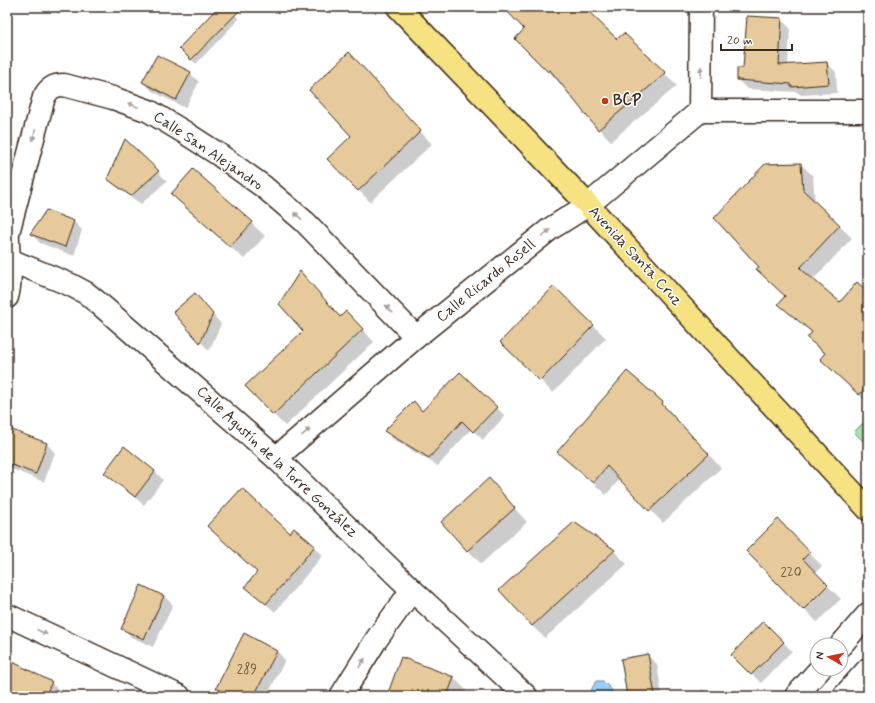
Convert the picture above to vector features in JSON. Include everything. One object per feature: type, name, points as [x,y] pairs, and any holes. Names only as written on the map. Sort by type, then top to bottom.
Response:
[{"type":"main road","name":"Avenida Santa Cruz","points":[[398,7],[588,205],[868,509]]},
{"type":"street","points":[[701,7],[700,111],[868,111]]},
{"type":"street","name":"Calle San Alejandro","points":[[7,297],[10,288],[8,233],[44,97],[52,87],[64,85],[113,98],[149,111],[218,154],[264,187],[305,222],[416,337]]},
{"type":"street","name":"Calle Ricardo Rosell","points":[[276,458],[416,337],[550,229],[588,205],[700,111]]},
{"type":"street","name":"Calle Agustín de la Torre González","points":[[8,259],[71,285],[86,293],[276,458],[412,590],[526,696]]},
{"type":"street","points":[[341,696],[376,640],[412,590]]},
{"type":"street","points":[[848,637],[868,614]]},
{"type":"street","points":[[7,615],[178,696]]},
{"type":"street","points":[[844,696],[868,669]]},
{"type":"street","points":[[796,696],[813,677]]},
{"type":"green space","points":[[868,418],[868,446],[854,432]]},
{"type":"water","points":[[596,681],[603,681],[611,689],[613,696],[590,696],[589,694]]},
{"type":"building","points":[[218,7],[243,7],[191,60],[179,48]]},
{"type":"building","points":[[503,7],[584,7],[617,39],[624,33],[666,73],[598,130],[550,70],[548,72],[515,39],[524,29]]},
{"type":"building","points":[[747,16],[782,18],[779,65],[827,62],[829,84],[791,87],[791,84],[737,80],[737,68],[743,68]]},
{"type":"building","points":[[349,52],[421,131],[358,191],[327,159],[351,136],[309,90]]},
{"type":"building","points":[[157,55],[191,72],[176,100],[142,82]]},
{"type":"building","points":[[125,139],[159,171],[131,196],[107,179]]},
{"type":"building","points":[[801,163],[803,190],[840,225],[800,268],[840,302],[857,282],[868,292],[868,385],[859,395],[820,359],[825,353],[807,338],[812,332],[778,304],[785,296],[756,269],[759,267],[714,218],[765,164]]},
{"type":"building","points":[[193,169],[253,222],[230,247],[171,194]]},
{"type":"building","points":[[46,210],[74,221],[65,247],[30,234]]},
{"type":"building","points":[[300,271],[340,317],[346,311],[363,329],[273,415],[245,386],[303,331],[279,304]]},
{"type":"building","points":[[554,286],[594,325],[540,381],[500,342]]},
{"type":"building","points":[[195,293],[213,314],[200,343],[173,312]]},
{"type":"building","points":[[627,371],[663,402],[662,404],[709,454],[649,511],[607,466],[593,483],[557,452]]},
{"type":"building","points":[[460,372],[497,407],[473,432],[462,421],[429,458],[384,431],[414,401],[422,411]]},
{"type":"building","points":[[7,428],[47,443],[36,474],[7,463]]},
{"type":"building","points":[[124,446],[155,471],[135,497],[104,473]]},
{"type":"building","points":[[489,478],[515,508],[467,551],[441,522]]},
{"type":"building","points":[[242,488],[290,533],[294,528],[315,546],[266,604],[245,587],[257,572],[207,526]]},
{"type":"building","points":[[778,519],[810,552],[803,559],[828,585],[803,610],[746,551]]},
{"type":"building","points":[[574,522],[615,550],[532,626],[499,590]]},
{"type":"building","points":[[141,585],[164,596],[144,639],[121,629]]},
{"type":"building","points":[[763,621],[784,642],[751,675],[731,655]]},
{"type":"building","points":[[244,633],[277,651],[254,696],[233,696],[216,688]]},
{"type":"building","points":[[648,654],[655,696],[627,696],[621,659]]},
{"type":"building","points":[[401,657],[454,677],[447,696],[387,696]]},
{"type":"building","points":[[7,659],[52,682],[45,696],[7,696]]},
{"type":"place","name":"BCP","points":[[605,101]]}]
